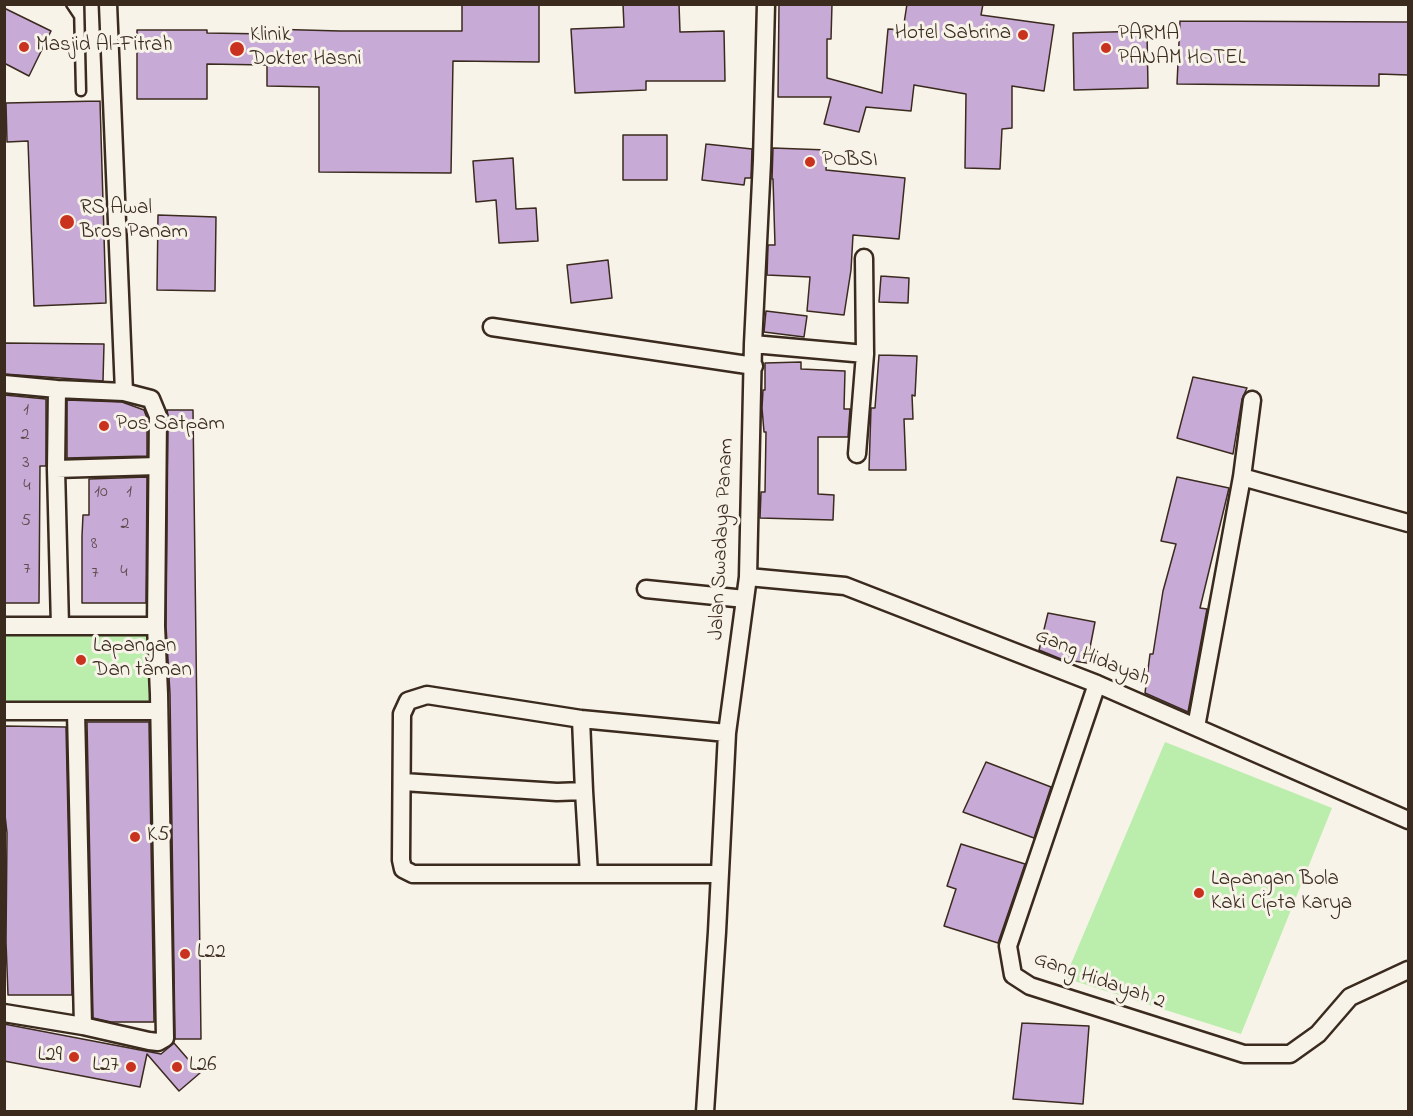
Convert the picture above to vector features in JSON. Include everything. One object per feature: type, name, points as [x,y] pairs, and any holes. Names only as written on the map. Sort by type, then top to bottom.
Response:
[{"type":"street","points":[[108,4],[124,392]]},
{"type":"street","name":"Jalan Swadaya Panam","points":[[705,1112],[727,734],[748,577],[753,344],[762,161],[766,4]]},
{"type":"street","points":[[857,454],[865,354],[864,258]]},
{"type":"street","points":[[492,327],[754,366]]},
{"type":"street","points":[[753,344],[865,354]]},
{"type":"street","points":[[4,384],[124,392],[151,399],[158,416],[156,626],[165,1038],[158,1042],[150,1041],[83,1026],[4,1013]]},
{"type":"street","points":[[57,389],[56,469],[60,626]]},
{"type":"street","points":[[1196,727],[1242,477],[1252,400]]},
{"type":"street","points":[[56,469],[157,466]]},
{"type":"street","points":[[1242,477],[1408,524]]},
{"type":"street","name":"Gang Hidayah","points":[[748,577],[845,586],[1097,684],[1408,820]]},
{"type":"street","points":[[645,589],[745,598]]},
{"type":"street","points":[[4,626],[156,626]]},
{"type":"street","name":"Gang Hidayah 2","points":[[1097,684],[1008,946],[1013,975],[1030,986],[1244,1054],[1290,1054],[1318,1034],[1350,997],[1408,970]]},
{"type":"street","points":[[720,874],[413,874],[403,869],[401,861],[402,714],[408,700],[427,695],[581,719],[727,734]]},
{"type":"street","points":[[4,711],[159,711]]},
{"type":"street","points":[[76,711],[83,1026]]},
{"type":"street","points":[[581,719],[589,874]]},
{"type":"street","points":[[403,782],[557,792],[584,791]]},
{"type":"lane","points":[[71,4],[80,17]]},
{"type":"lane","points":[[79,4],[81,91]]},
{"type":"green space","name":"Lapangan Dan taman","points":[[5,626],[156,626],[159,711],[5,711]]},
{"type":"green space","name":"Lapangan Bola Kaki Cipta Karya","points":[[1165,742],[1332,808],[1241,1034],[1065,978]]},
{"type":"building","points":[[462,4],[539,4],[539,62],[453,61],[451,173],[319,172],[319,87],[267,86],[267,65],[207,64],[207,99],[137,99],[137,30],[207,30],[207,33],[268,34],[268,29],[462,31]]},
{"type":"building","points":[[623,4],[679,4],[680,32],[724,31],[725,81],[646,81],[646,90],[575,93],[571,29],[624,27]]},
{"type":"building","points":[[779,4],[832,4],[831,39],[827,39],[827,78],[882,93],[888,29],[903,30],[907,4],[983,4],[981,15],[1054,25],[1044,91],[1012,86],[1012,128],[1002,129],[1000,169],[965,168],[966,94],[914,85],[911,111],[866,107],[859,132],[824,124],[831,97],[778,97]]},
{"type":"building","name":"Masjid Al-Fitrah","points":[[4,8],[51,31],[29,76],[4,63]]},
{"type":"building","points":[[1180,21],[1408,22],[1408,75],[1379,74],[1379,86],[1177,84]]},
{"type":"building","points":[[1147,31],[1148,88],[1074,90],[1073,33]]},
{"type":"building","name":"RS Awal Bros Panam","points":[[100,101],[106,303],[34,306],[28,141],[7,142],[6,103]]},
{"type":"building","points":[[623,135],[667,135],[667,180],[623,180]]},
{"type":"building","points":[[706,144],[752,149],[751,178],[745,178],[744,185],[702,180]]},
{"type":"building","points":[[773,148],[827,150],[826,170],[905,178],[899,239],[853,235],[851,270],[844,315],[807,311],[810,277],[767,275],[768,245],[775,245]]},
{"type":"building","points":[[513,158],[516,209],[536,208],[538,241],[499,243],[496,200],[476,202],[473,161]]},
{"type":"building","points":[[158,215],[216,217],[215,291],[157,290]]},
{"type":"building","points":[[608,260],[612,298],[571,303],[567,265]]},
{"type":"building","points":[[881,276],[909,278],[908,303],[879,302]]},
{"type":"building","points":[[766,311],[807,316],[804,337],[764,332]]},
{"type":"building","points":[[4,343],[104,344],[103,381],[4,374]]},
{"type":"building","points":[[879,355],[917,356],[915,396],[912,395],[913,419],[904,419],[906,470],[869,470],[871,408],[875,408]]},
{"type":"building","points":[[801,362],[801,369],[845,371],[844,409],[850,409],[848,437],[818,437],[818,494],[834,495],[833,520],[760,518],[761,492],[765,492],[766,432],[764,432],[762,408],[765,363]]},
{"type":"building","points":[[1193,377],[1247,388],[1242,399],[1233,454],[1177,438]]},
{"type":"building","points":[[4,395],[46,399],[46,466],[40,466],[39,603],[4,603]]},
{"type":"building","name":"Pos Satpam","points":[[67,400],[122,402],[144,410],[147,418],[147,456],[67,458]]},
{"type":"building","points":[[167,410],[193,410],[201,1039],[175,1039],[170,694],[166,626]]},
{"type":"building","points":[[147,477],[146,603],[82,603],[83,515],[89,515],[89,479]]},
{"type":"building","points":[[1177,477],[1229,488],[1200,608],[1207,609],[1188,712],[1145,693],[1150,654],[1153,654],[1163,591],[1176,544],[1161,541]]},
{"type":"building","points":[[1048,613],[1095,622],[1087,663],[1061,659],[1039,650]]},
{"type":"building","points":[[87,722],[149,722],[154,1022],[111,1022],[93,1018]]},
{"type":"building","points":[[4,726],[66,727],[72,995],[8,995]]},
{"type":"building","points":[[986,762],[1051,787],[1034,838],[963,812]]},
{"type":"building","points":[[961,844],[1025,864],[998,943],[944,926],[956,889],[947,886]]},
{"type":"building","points":[[1022,1023],[1089,1026],[1083,1104],[1013,1099]]},
{"type":"building","points":[[4,1024],[161,1054],[174,1043],[200,1073],[179,1091],[147,1054],[140,1087],[4,1061]]},
{"type":"place","name":"Hotel Sabrina","points":[[1023,35]]},
{"type":"place","name":"Masjid Al-Fitrah","points":[[24,47]]},
{"type":"place","name":"PARMA PANAM HOTEL","points":[[1106,48]]},
{"type":"place","name":"Klinik Dokter Hasni","points":[[237,49]]},
{"type":"place","name":"POBSI","points":[[810,162]]},
{"type":"place","name":"RS Awal Bros Panam","points":[[67,222]]},
{"type":"place","name":"Pos Satpam","points":[[104,426]]},
{"type":"place","name":"Lapangan Dan taman","points":[[81,660]]},
{"type":"place","name":"K5","points":[[135,837]]},
{"type":"place","name":"Lapangan Bola Kaki Cipta Karya","points":[[1199,893]]},
{"type":"place","name":"L22","points":[[185,954]]},
{"type":"place","name":"L29","points":[[74,1057]]},
{"type":"place","name":"L27","points":[[131,1067]]},
{"type":"place","name":"L26","points":[[177,1067]]}]
